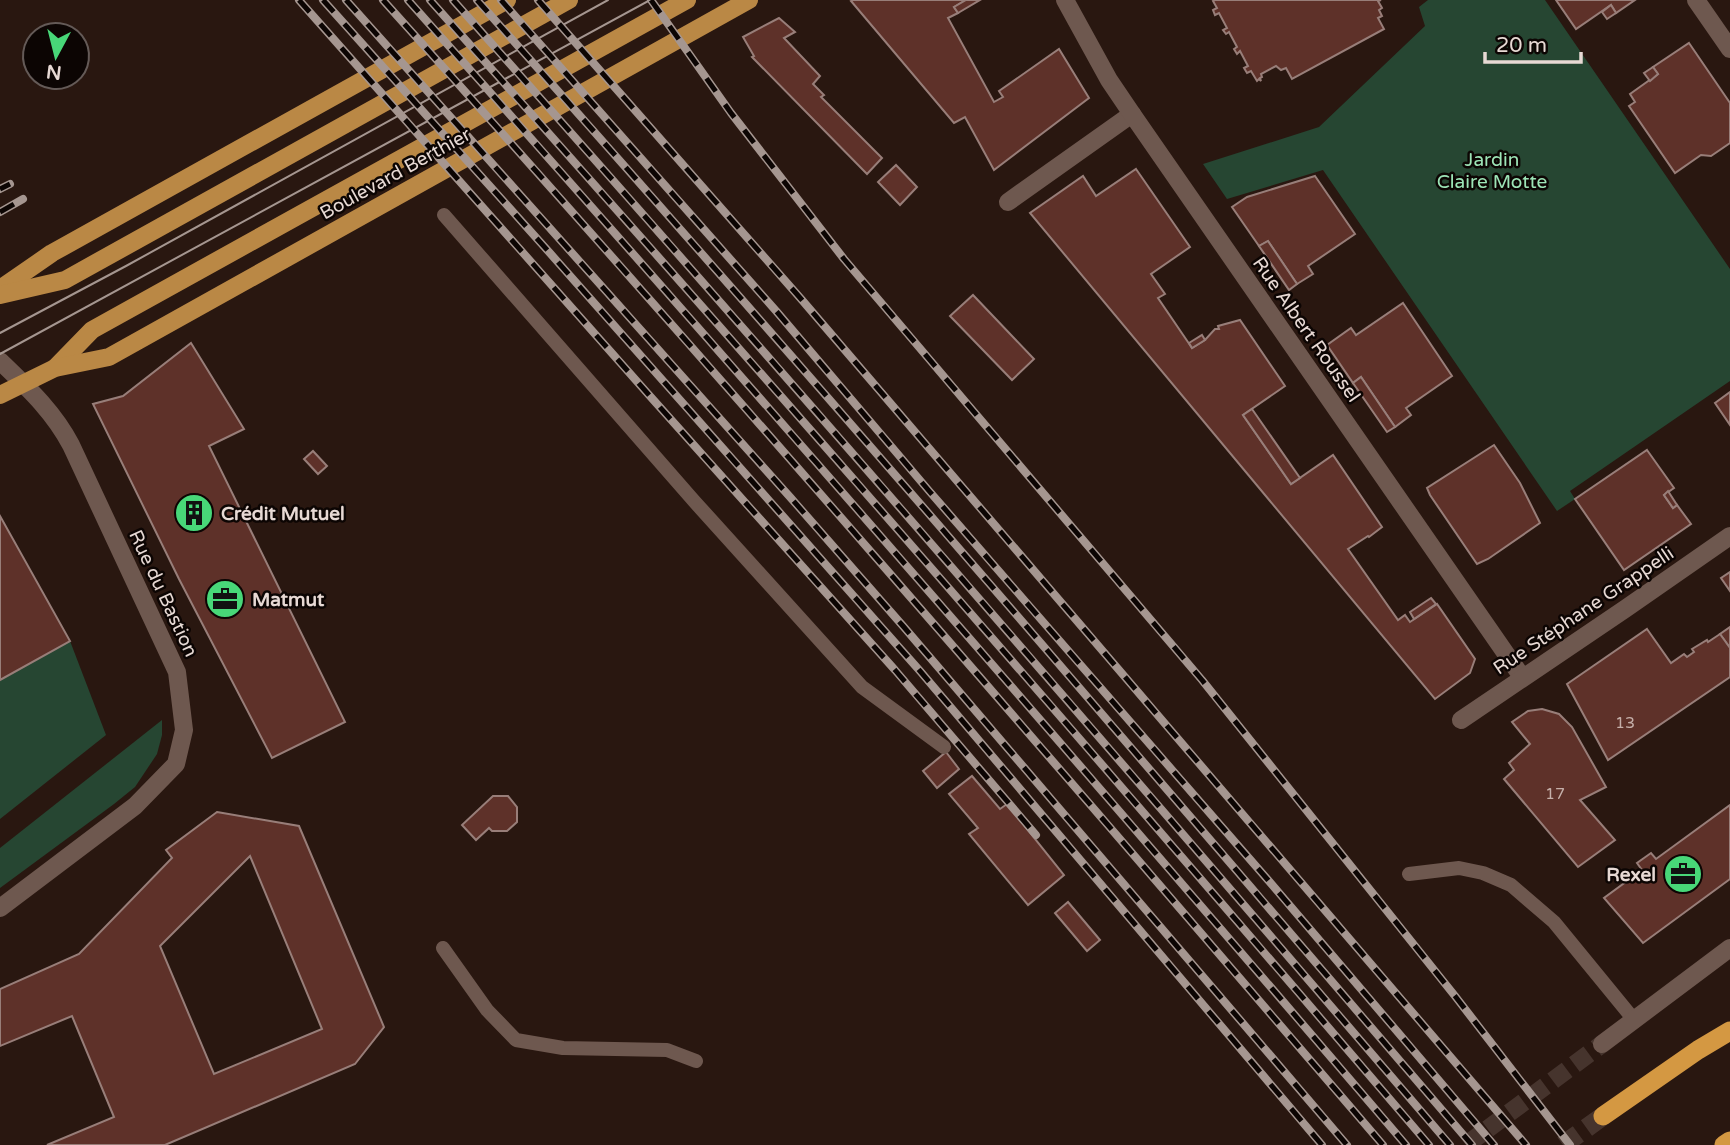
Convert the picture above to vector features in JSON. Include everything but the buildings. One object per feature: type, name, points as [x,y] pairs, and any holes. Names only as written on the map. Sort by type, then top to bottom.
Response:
[{"type":"highway","points":[[1698,1050],[1730,1021]]},
{"type":"highway","points":[[1603,1116],[1730,1031]]},
{"type":"highway","points":[[1724,1145],[1730,1141]]},
{"type":"main road","points":[[0,289],[52,253],[507,0]]},
{"type":"main road","points":[[0,295],[65,280],[569,0]]},
{"type":"main road","name":"Boulevard Berthier","points":[[55,368],[92,330],[688,0]]},
{"type":"main road","name":"Boulevard Berthier","points":[[0,395],[55,368],[109,357],[749,0]]},
{"type":"street","name":"Rue Albert Roussel","points":[[1065,0],[1109,80],[1522,677]]},
{"type":"street","points":[[1696,0],[1730,49]]},
{"type":"street","points":[[1008,202],[1132,114]]},
{"type":"street","name":"Rue du Bastion","points":[[0,361],[45,405],[66,435],[177,672],[184,730],[176,764],[135,806],[0,908]]},
{"type":"street","name":"Rue Stéphane Grappelli","points":[[1461,720],[1730,536]]},
{"type":"street","points":[[1602,1044],[1730,948]]},
{"type":"lane","points":[[444,215],[694,501],[862,687],[944,747]]},
{"type":"lane","points":[[1409,874],[1459,868],[1483,873],[1511,885],[1554,922],[1635,1020]]},
{"type":"lane","points":[[443,947],[487,1010],[516,1040],[563,1048],[667,1050],[696,1060]]},
{"type":"green space","name":"Jardin Claire Motte","points":[[1428,0],[1545,0],[1730,269],[1730,381],[1570,491],[1575,499],[1557,511],[1323,170],[1227,199],[1203,164],[1319,127],[1425,26],[1419,7]]},
{"type":"green space","points":[[70,641],[106,735],[0,819],[0,680]]},
{"type":"green space","points":[[162,720],[162,735],[157,754],[135,787],[0,888],[0,848]]},
{"type":"tunnel","points":[[1466,1145],[1602,1044]]},
{"type":"tunnel","points":[[1563,1145],[1603,1116]]},
{"type":"tram line","points":[[0,333],[608,0]]},
{"type":"tram line","points":[[0,354],[650,0]]},
{"type":"railway","points":[[299,0],[895,670],[1036,835]]},
{"type":"railway","points":[[323,0],[920,671],[1322,1145]]},
{"type":"railway","points":[[346,0],[903,626],[1347,1145]]},
{"type":"railway","points":[[383,0],[886,570],[1383,1145]]},
{"type":"railway","points":[[408,0],[910,570],[1406,1145]]},
{"type":"railway","points":[[430,0],[933,570],[1429,1145]]},
{"type":"railway","points":[[453,0],[705,284],[1450,1145]]},
{"type":"railway","points":[[477,0],[853,427],[1472,1145]]},
{"type":"railway","points":[[501,0],[777,312],[1494,1145]]},
{"type":"railway","points":[[538,0],[802,300],[1526,1145]]},
{"type":"railway","points":[[651,0],[731,113],[844,259],[1202,680],[1455,996],[1570,1145]]},
{"type":"railway","points":[[0,189],[10,184]]},
{"type":"railway","points":[[0,212],[23,199]]},
{"type":"place","name":"Crédit Mutuel","points":[[194,513]]},
{"type":"place","name":"Matmut","points":[[225,599]]},
{"type":"place","name":"Rexel","points":[[1683,874]]}]
